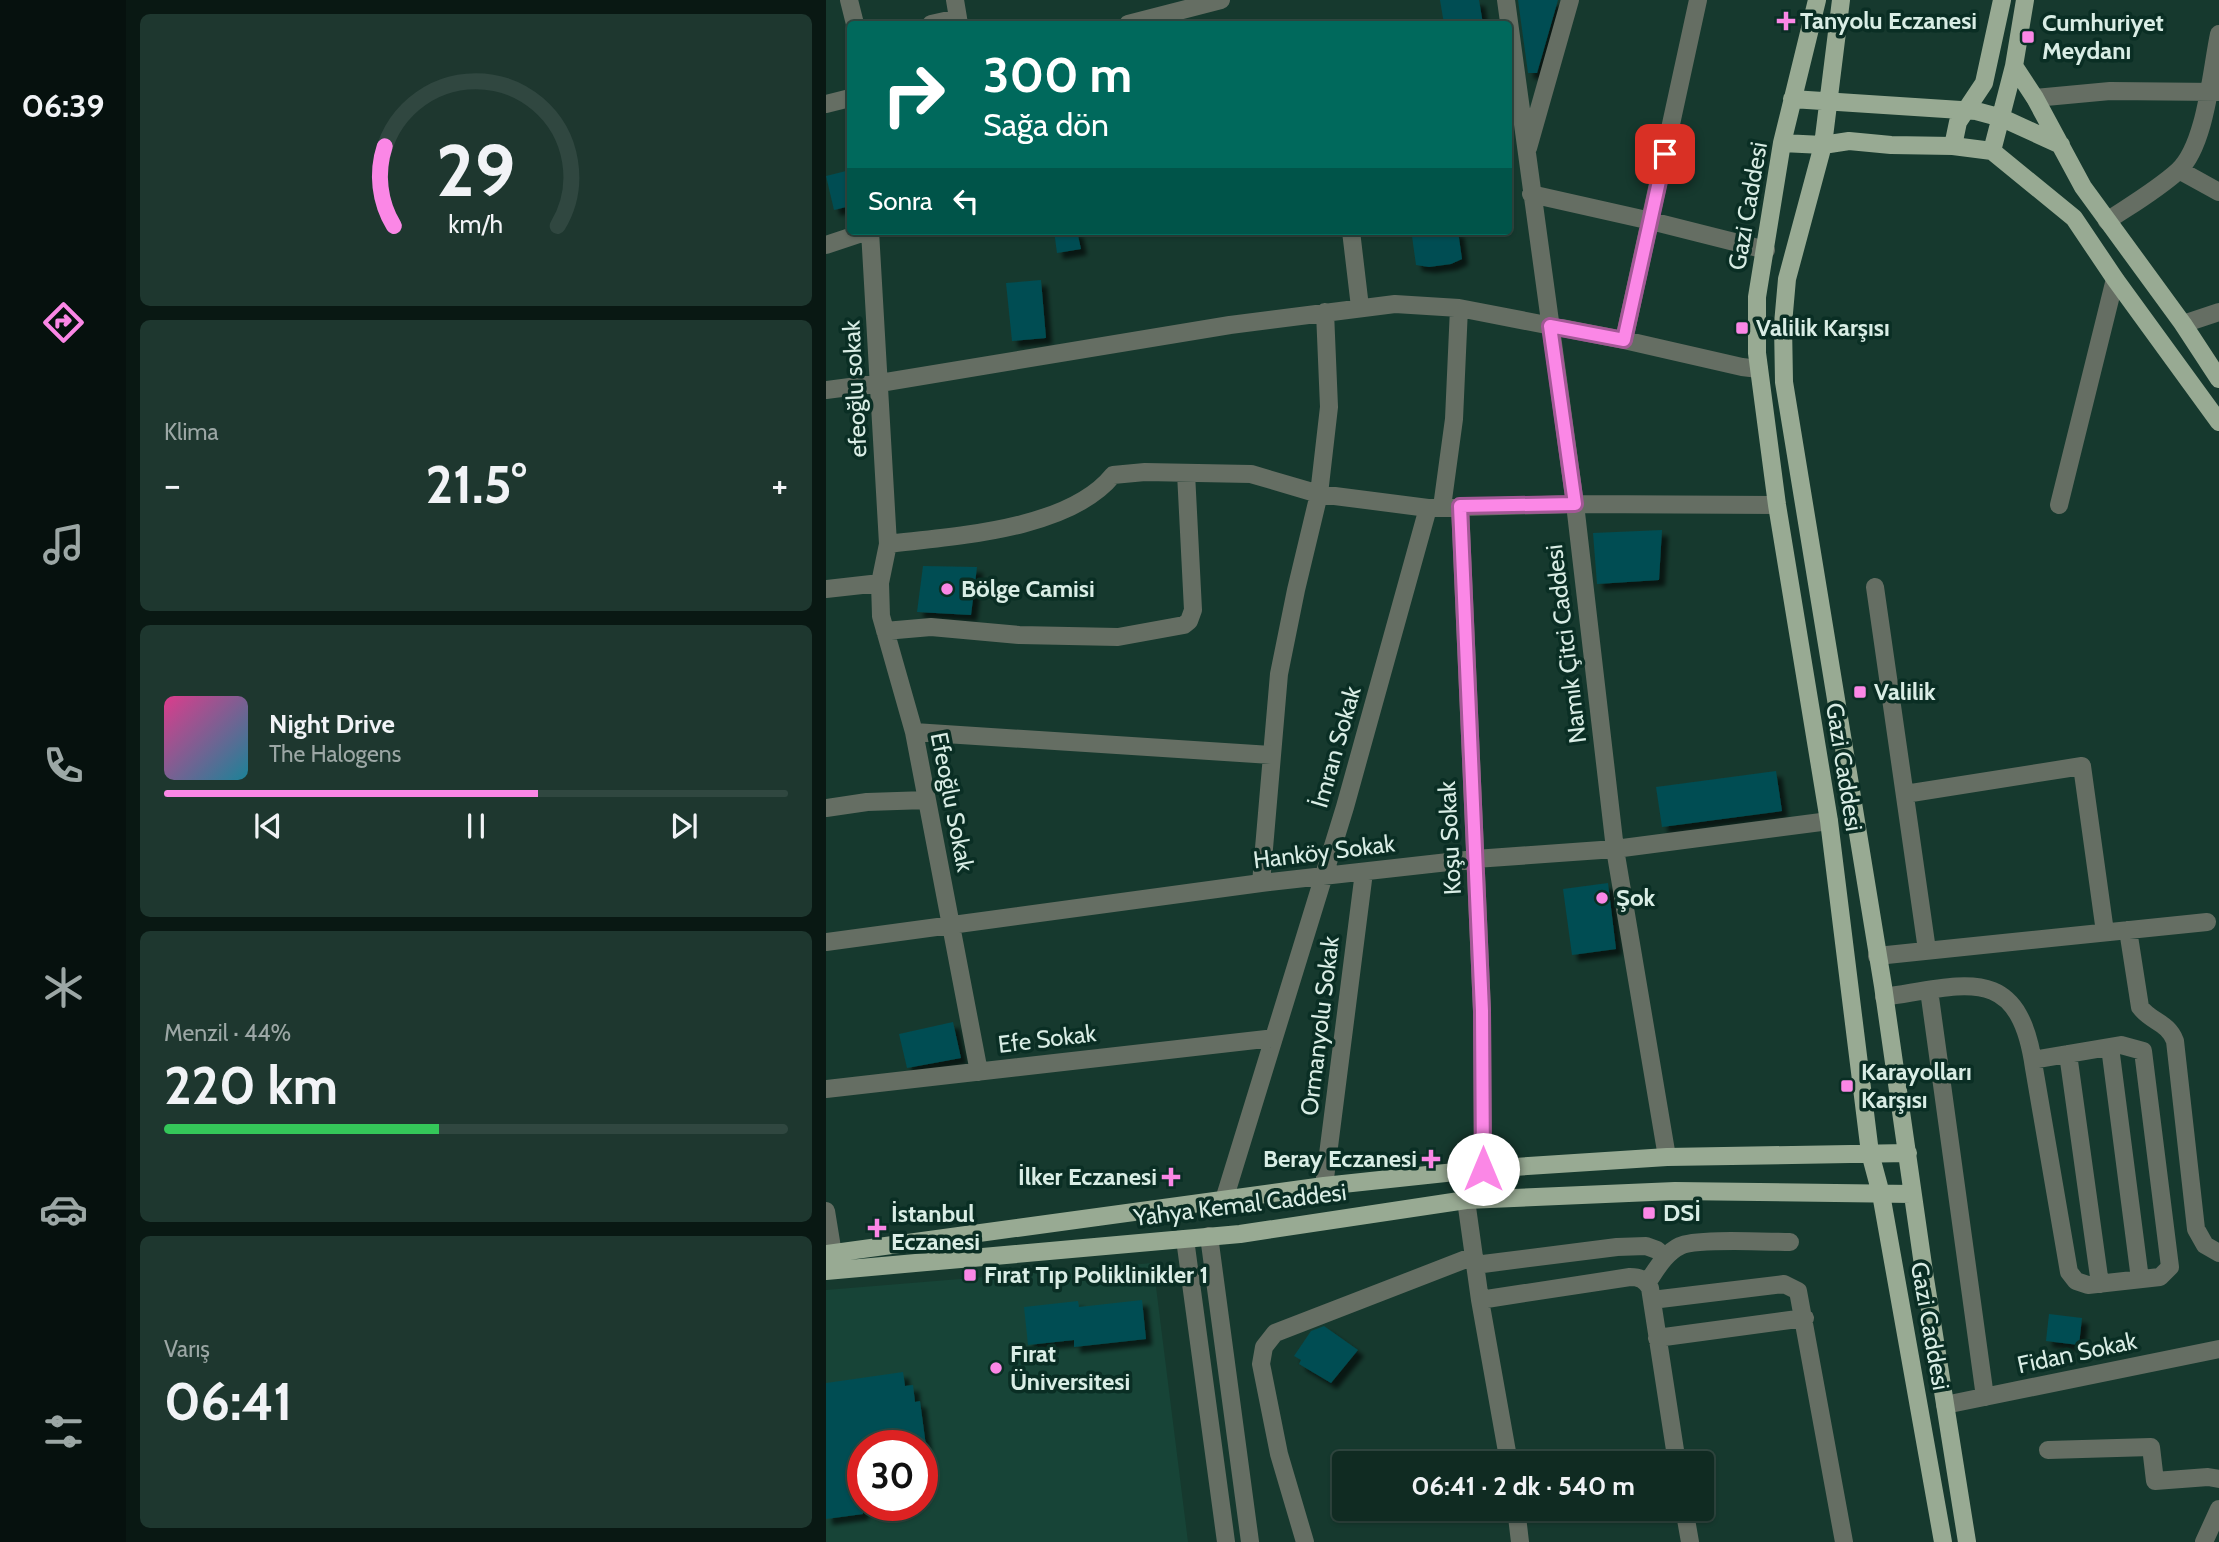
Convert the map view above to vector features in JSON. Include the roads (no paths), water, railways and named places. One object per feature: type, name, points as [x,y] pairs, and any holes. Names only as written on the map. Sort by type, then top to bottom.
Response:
[{"type":"main road","name":"Gazi Caddesi","points":[[1817,0],[1782,144],[1757,297],[1759,369],[1777,505],[1829,821],[1870,1153],[1881,1194],[1943,1542]]},
{"type":"main road","name":"Gazi Caddesi","points":[[1841,0],[1823,145],[1787,279],[1783,324],[1784,382],[1884,997],[1967,1542]]},
{"type":"main road","points":[[1953,146],[1958,122],[1978,95],[1983,83],[2002,0]]},
{"type":"main road","points":[[1992,151],[2014,66],[2025,0]]},
{"type":"main road","points":[[2014,66],[2062,145],[2083,187],[2183,324],[2219,379]]},
{"type":"main road","points":[[1792,99],[1965,110],[2002,118],[2062,145]]},
{"type":"main road","points":[[1782,144],[1823,145],[1849,141],[1953,146],[1992,151],[2074,218],[2219,422]]},
{"type":"main road","name":"Yahya Kemal Caddesi","points":[[830,1254],[1324,1186],[1483,1169],[1667,1157],[1908,1153]]},
{"type":"main road","name":"Yahya Kemal Caddesi","points":[[826,1271],[1240,1234],[1466,1200],[1675,1191],[1912,1194]]},
{"type":"street","points":[[849,0],[854,21]]},
{"type":"street","points":[[1135,21],[1166,7],[1221,0]]},
{"type":"street","name":"Namık Çitci Caddesi","points":[[1506,0],[1508,21]]},
{"type":"street","points":[[1527,155],[1570,0]]},
{"type":"street","points":[[1624,340],[1699,0]]},
{"type":"street","points":[[939,21],[957,14]]},
{"type":"street","points":[[2108,221],[2179,170],[2189,158],[2213,92],[2219,34]]},
{"type":"street","name":"Namık Çitci Caddesi","points":[[1513,91],[1527,155],[1575,504],[1615,849],[1667,1157]]},
{"type":"street","points":[[2035,98],[2110,91],[2213,92]]},
{"type":"street","points":[[826,104],[847,98]]},
{"type":"street","points":[[2179,170],[2219,192]]},
{"type":"street","points":[[1531,194],[1766,250]]},
{"type":"street","points":[[826,245],[857,235]]},
{"type":"street","name":"efeoğlu sokak","points":[[869,235],[888,544]]},
{"type":"street","points":[[1351,235],[1360,307]]},
{"type":"street","points":[[2059,505],[2115,279]]},
{"type":"street","points":[[826,390],[1060,352],[1395,304],[1459,308],[1624,340],[1742,368],[1759,369]]},
{"type":"street","points":[[1443,507],[1454,419],[1459,308]]},
{"type":"street","points":[[1261,883],[1279,674],[1319,494],[1329,407],[1325,312]]},
{"type":"street","points":[[2183,324],[2219,312]]},
{"type":"street","points":[[885,631],[931,627],[1019,635],[1118,637],[1184,625],[1189,621],[1193,610],[1186,473]]},
{"type":"street","points":[[888,544],[999,531],[1074,506],[1102,489],[1113,475],[1251,474],[1319,494],[1443,507],[1575,504],[1777,505]]},
{"type":"street","name":"Koşu Sokak","points":[[1443,507],[1475,859],[1482,1011],[1483,1169]]},
{"type":"street","name":"İmran Sokak","points":[[1224,1200],[1443,507]]},
{"type":"street","name":"Efeoğlu Sokak","points":[[888,544],[880,583],[881,616],[914,732],[978,1072]]},
{"type":"street","points":[[826,589],[880,583]]},
{"type":"street","points":[[1875,587],[1927,950]]},
{"type":"street","points":[[914,732],[1271,755]]},
{"type":"street","points":[[1905,794],[2082,766],[2105,932]]},
{"type":"street","points":[[826,808],[867,802],[927,800]]},
{"type":"street","name":"Hanköy Sokak","points":[[826,942],[1261,883],[1475,859],[1615,849],[1829,821]]},
{"type":"street","name":"Ormanyolu Sokak","points":[[1324,1186],[1364,872]]},
{"type":"street","points":[[1877,956],[2207,922]]},
{"type":"street","points":[[2128,930],[2140,1007],[2146,1015],[2164,1024],[2175,1041],[2196,1229],[2204,1245],[2219,1253]]},
{"type":"street","points":[[1884,997],[1973,985],[2000,994],[2019,1014],[2029,1038],[2069,1272],[2080,1283],[2088,1285],[2160,1277],[2170,1267],[2143,1051],[2127,1045],[2033,1060]]},
{"type":"street","points":[[1929,990],[1985,1396]]},
{"type":"street","name":"Efe Sokak","points":[[826,1089],[1274,1038]]},
{"type":"street","points":[[2110,1047],[2140,1279]]},
{"type":"street","points":[[2068,1054],[2100,1284]]},
{"type":"street","points":[[1466,1200],[1480,1300],[1507,1451]]},
{"type":"street","points":[[826,1211],[830,1254]]},
{"type":"street","points":[[1209,1236],[1250,1542]]},
{"type":"street","points":[[1185,1239],[1226,1542]]},
{"type":"street","points":[[1649,1291],[1665,1257],[1688,1242],[1790,1242]]},
{"type":"street","points":[[1305,1542],[1269,1409],[1261,1364],[1262,1352],[1275,1333],[1475,1260],[1646,1246],[1665,1257]]},
{"type":"street","points":[[1480,1300],[1630,1277],[1641,1279],[1649,1291],[1674,1451]]},
{"type":"street","points":[[1649,1291],[1784,1284],[1798,1291],[1844,1542]]},
{"type":"street","points":[[1657,1338],[1805,1318]]},
{"type":"street","name":"Fidan Sokak","points":[[1945,1405],[2219,1349]]},
{"type":"street","points":[[2048,1450],[2151,1447],[2155,1481],[2208,1476],[2219,1479]]},
{"type":"street","points":[[2204,1542],[2219,1509]]},
{"type":"street","points":[[1518,1521],[1520,1542]]},
{"type":"street","points":[[1686,1521],[1689,1542]]},
{"type":"place","name":"Tanyolu Eczanesi","points":[[1786,21]]},
{"type":"place","name":"Cumhuriyet Meydanı","points":[[2028,37]]},
{"type":"place","name":"Valilik Karşısı","points":[[1742,328]]},
{"type":"place","name":"Bölge Camisi","points":[[947,589]]},
{"type":"place","name":"Valilik","points":[[1860,692]]},
{"type":"place","name":"Şok","points":[[1602,898]]},
{"type":"place","name":"Karayolları Karşısı","points":[[1847,1086]]},
{"type":"place","name":"Beray Eczanesi","points":[[1431,1159]]},
{"type":"place","name":"İlker Eczanesi","points":[[1171,1177]]},
{"type":"place","name":"DSİ","points":[[1649,1213]]},
{"type":"place","name":"İstanbul Eczanesi","points":[[877,1228]]},
{"type":"place","name":"Fırat Tıp Poliklinikler 1","points":[[970,1275]]},
{"type":"place","name":"Fırat Üniversitesi","points":[[996,1368]]}]
